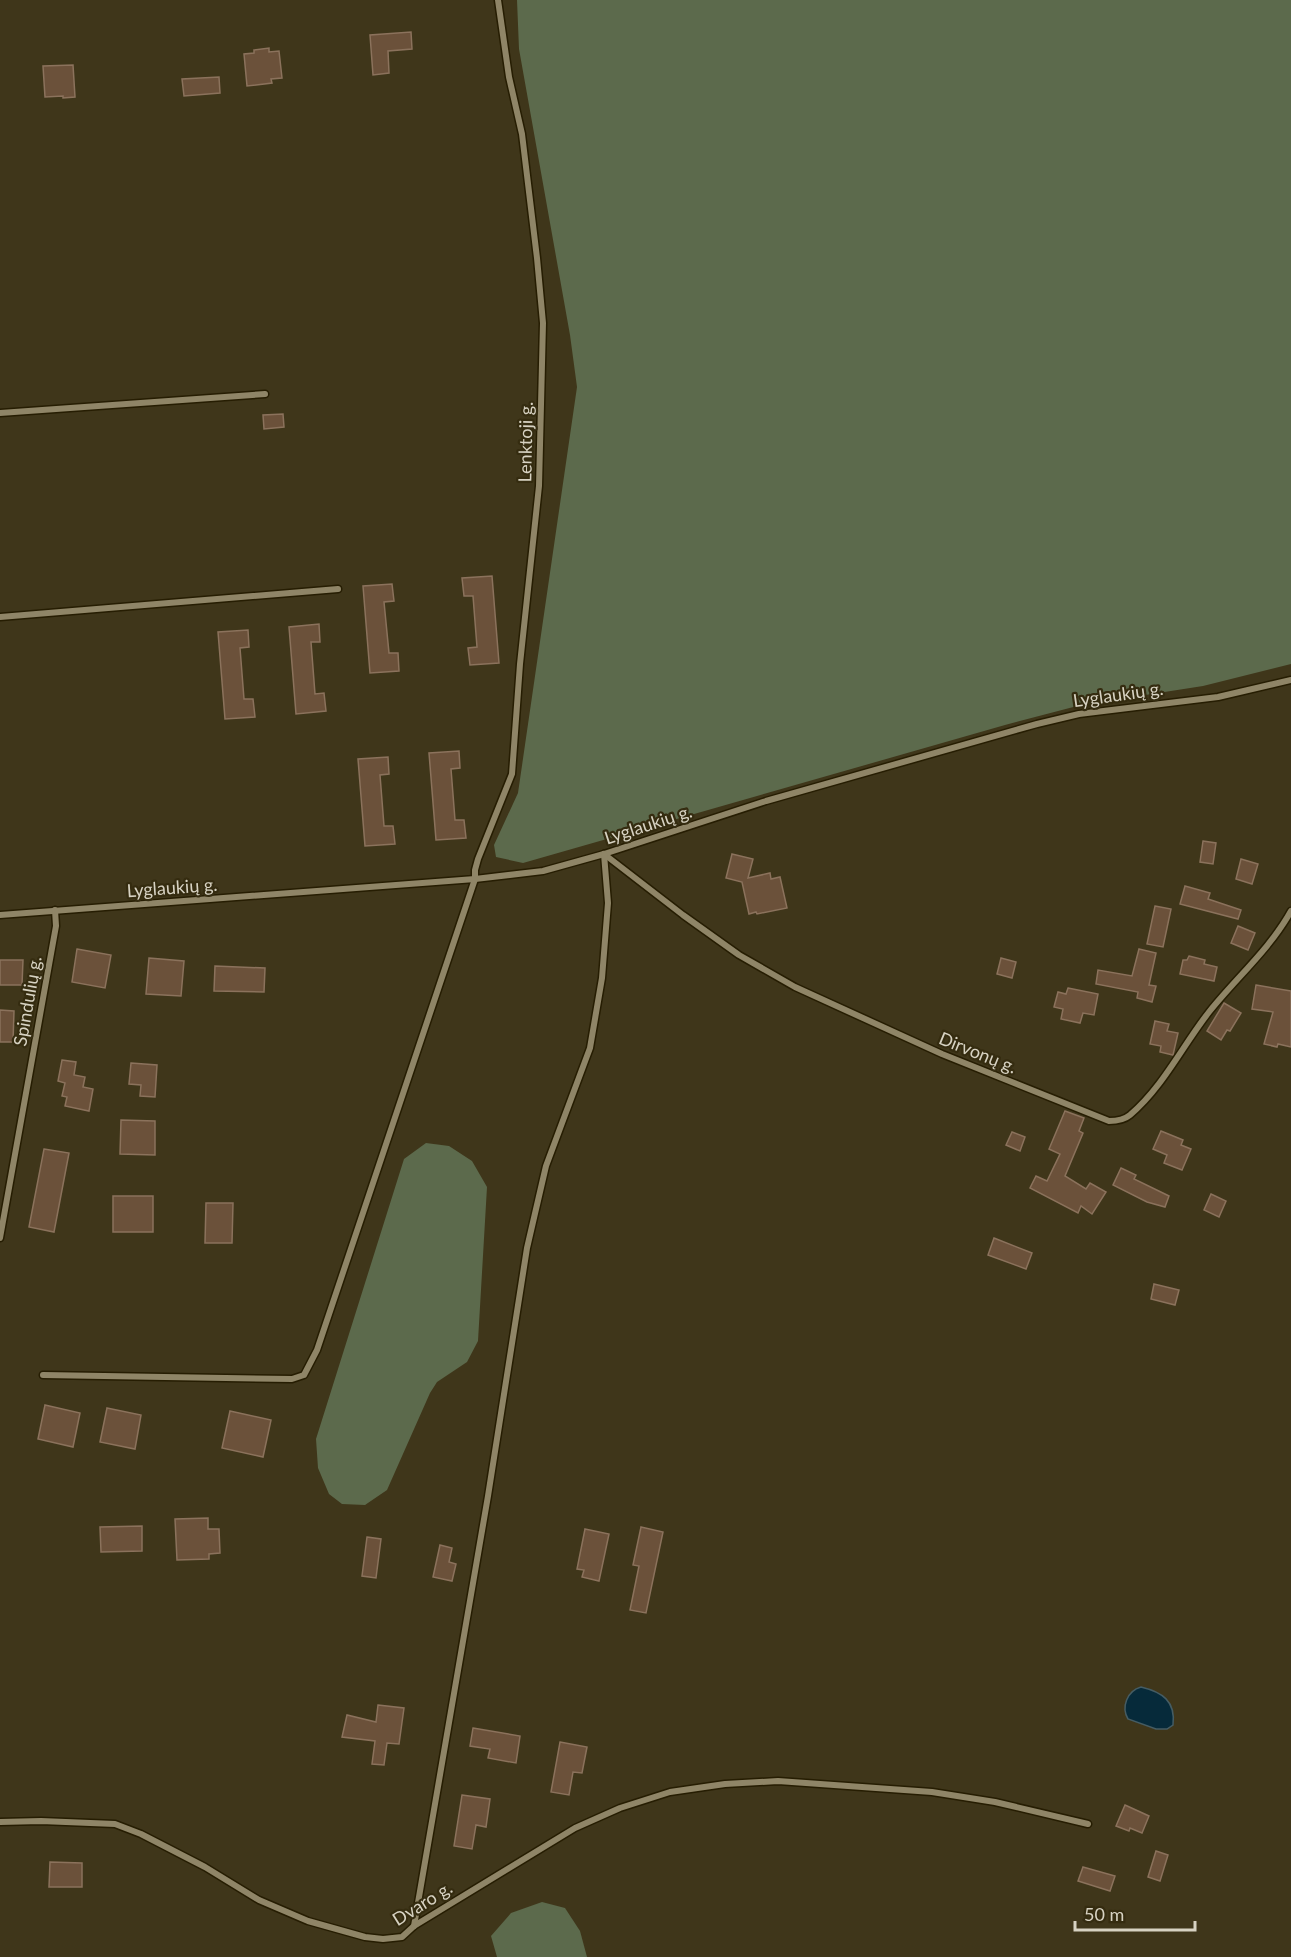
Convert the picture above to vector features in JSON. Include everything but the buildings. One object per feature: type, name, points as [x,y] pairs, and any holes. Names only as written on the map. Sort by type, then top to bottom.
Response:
[{"type":"street","name":"Lenktoji g.","points":[[43,1375],[292,1379],[304,1376],[316,1350],[475,879],[478,859],[512,774],[520,664],[539,486],[543,323],[522,134],[509,77],[498,0]]},
{"type":"street","points":[[0,413],[265,394]]},
{"type":"street","points":[[0,617],[338,589]]},
{"type":"street","name":"Lyglaukių g.","points":[[0,915],[475,879],[543,871],[604,854],[766,801],[1037,724],[1079,714],[1218,697],[1291,680]]},
{"type":"street","points":[[414,1926],[488,1496],[526,1248],[546,1166],[590,1048],[602,978],[608,903],[604,854]]},
{"type":"street","name":"Dirvonų g.","points":[[604,854],[739,955],[795,987],[942,1054],[1109,1121],[1118,1121],[1129,1116],[1151,1092],[1210,1011],[1275,936],[1290,912]]},
{"type":"street","name":"Spindulių g.","points":[[0,1238],[56,926],[55,910]]},
{"type":"street","name":"Dvaro g.","points":[[0,1822],[115,1824],[141,1834],[205,1867],[259,1900],[308,1921],[383,1940],[402,1937],[414,1926],[575,1828],[620,1809],[670,1792],[725,1784],[778,1781],[932,1792],[995,1802],[1088,1824]]},
{"type":"green space","points":[[517,0],[1291,0],[1291,664],[1203,686],[1081,705],[523,863],[496,857],[494,845],[518,793],[577,387],[570,335],[519,49]]},
{"type":"green space","points":[[426,1143],[449,1146],[472,1161],[487,1187],[478,1341],[467,1362],[437,1382],[430,1393],[387,1490],[365,1505],[342,1504],[329,1494],[318,1468],[316,1439],[404,1159]]},
{"type":"green space","points":[[542,1902],[565,1908],[580,1931],[587,1957],[497,1957],[491,1936],[511,1913]]},
{"type":"water","points":[[1141,1687],[1166,1699],[1172,1710],[1173,1725],[1167,1729],[1156,1729],[1128,1719],[1125,1710],[1127,1700],[1132,1692]]}]
